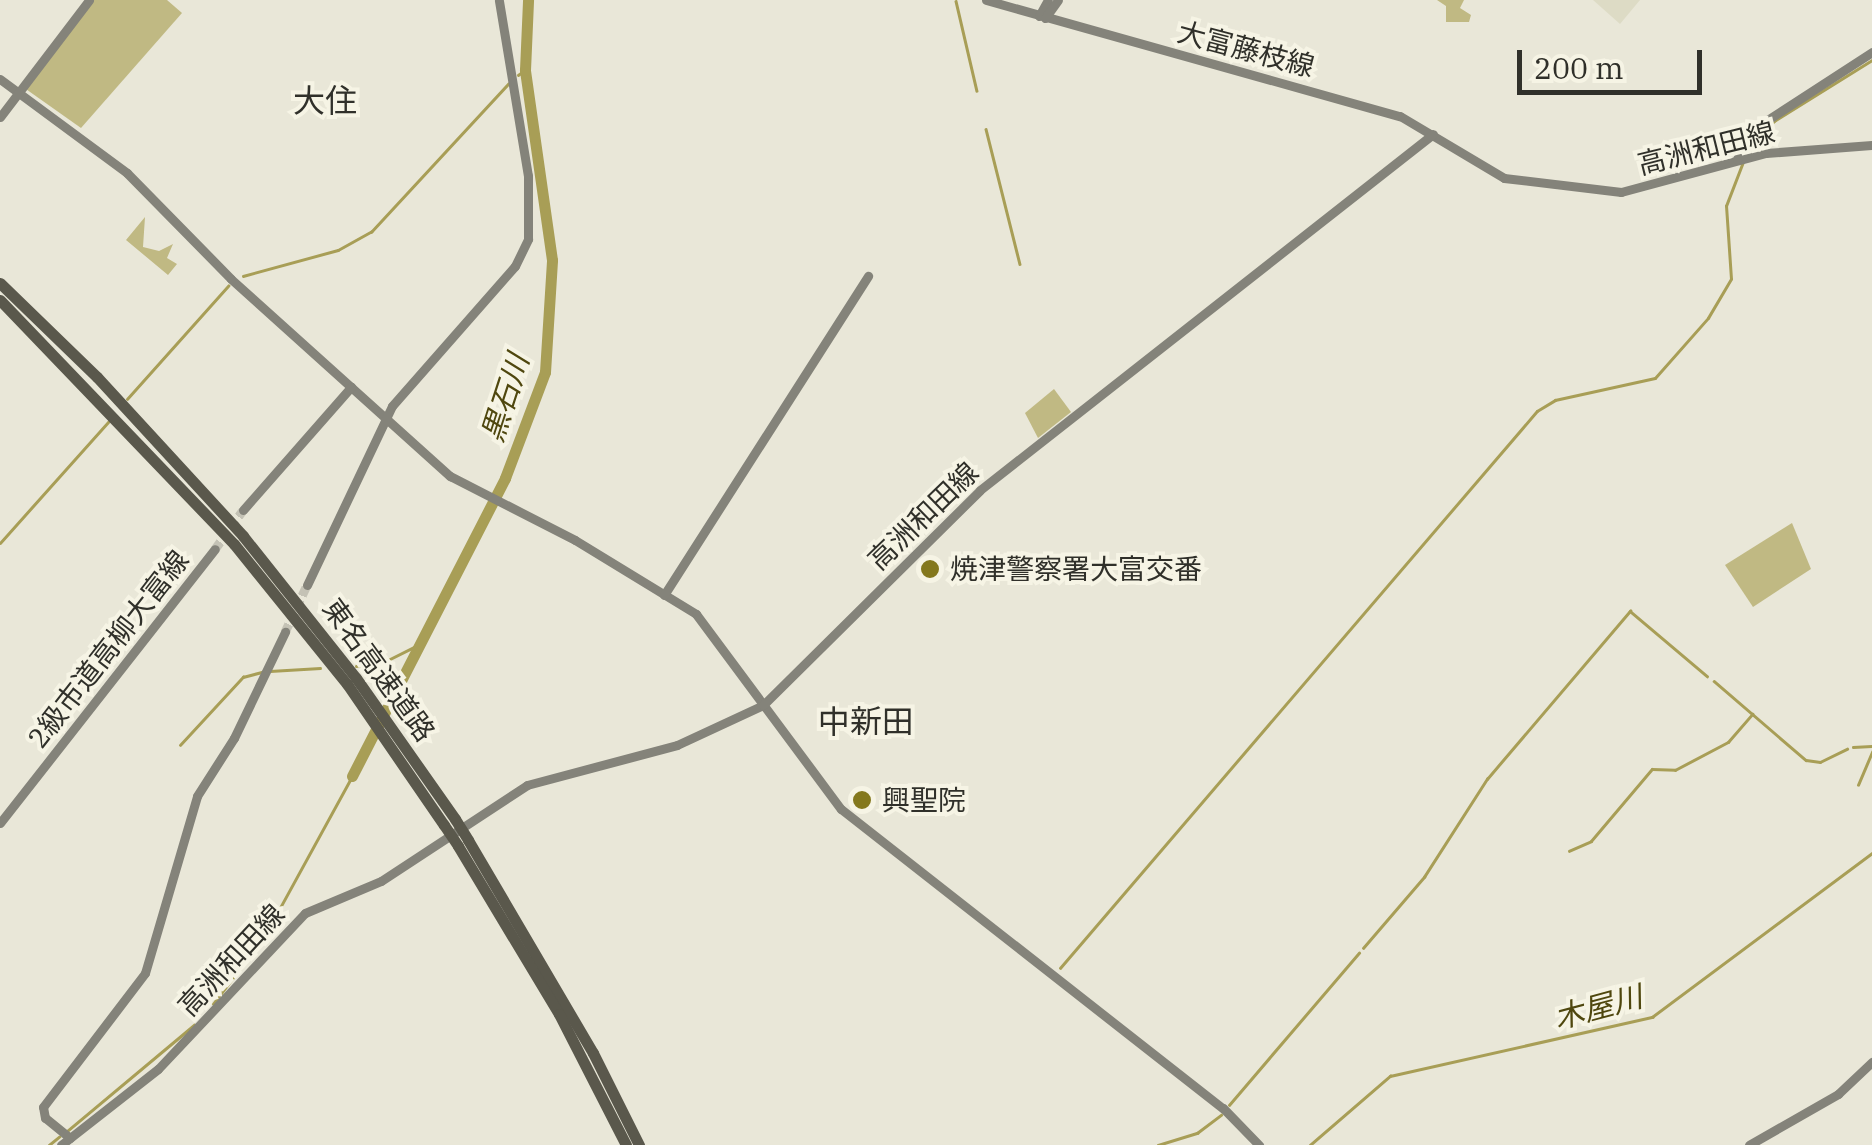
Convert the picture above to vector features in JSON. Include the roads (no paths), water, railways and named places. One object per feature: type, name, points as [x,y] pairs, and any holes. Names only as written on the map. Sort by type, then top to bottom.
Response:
[{"type":"highway","name":"東名高速道路","points":[[0,283],[189,475],[374,712],[463,843],[593,1053],[639,1145]]},
{"type":"highway","name":"東名高速道路","points":[[0,300],[234,544],[374,712],[382,734],[444,825],[463,843],[559,1014],[626,1145]]},
{"type":"street","points":[[0,117],[90,0]]},
{"type":"street","points":[[307,585],[385,418],[514,266],[528,239],[528,176],[499,0]]},
{"type":"street","name":"大富藤枝線","points":[[986,0],[1400,116],[1433,134]]},
{"type":"street","points":[[1042,17],[1048,0]]},
{"type":"street","points":[[1042,17],[1058,0]]},
{"type":"street","points":[[1743,158],[1758,126],[1872,52]]},
{"type":"street","points":[[0,78],[127,173],[385,418],[485,499],[573,539],[705,622],[842,808],[1223,1108],[1259,1145]]},
{"type":"street","name":"高洲和田線","points":[[61,1145],[169,1058],[305,913],[381,881],[528,785],[677,745],[764,705],[980,490],[1433,134],[1504,178],[1621,192],[1743,158],[1872,145]]},
{"type":"street","points":[[664,595],[868,276]]},
{"type":"street","points":[[243,510],[351,387]]},
{"type":"street","name":"2級市道高柳大富線","points":[[0,824],[215,549]]},
{"type":"street","points":[[70,1138],[45,1118],[43,1108],[145,973],[197,796],[234,738],[285,632]]},
{"type":"street","points":[[1749,1145],[1838,1094],[1872,1062]]},
{"type":"waterway","name":"黒石川","points":[[352,776],[505,478],[545,372],[552,260],[525,70],[528,0]]},
{"type":"waterway","points":[[956,1],[977,91]]},
{"type":"waterway","points":[[1753,142],[1774,121],[1872,60]]},
{"type":"waterway","name":"黒石川","points":[[518,75],[525,70]]},
{"type":"waterway","points":[[243,276],[338,250],[371,232],[508,84]]},
{"type":"waterway","points":[[986,129],[1020,264]]},
{"type":"waterway","points":[[1060,968],[1537,411],[1555,400],[1655,378],[1708,318],[1731,279],[1726,206],[1743,162]]},
{"type":"waterway","points":[[127,399],[228,286]]},
{"type":"waterway","points":[[0,543],[109,421]]},
{"type":"waterway","points":[[1363,948],[1424,877],[1487,779],[1630,611],[1707,676]]},
{"type":"waterway","points":[[356,666],[382,663],[418,645]]},
{"type":"waterway","points":[[270,671],[320,668]]},
{"type":"waterway","points":[[180,745],[243,677],[262,672]]},
{"type":"waterway","points":[[1714,681],[1806,760],[1820,762],[1847,749]]},
{"type":"waterway","points":[[1569,851],[1591,841],[1652,769],[1675,770],[1728,742],[1752,714]]},
{"type":"waterway","points":[[1853,747],[1872,746]]},
{"type":"waterway","points":[[1858,785],[1872,752]]},
{"type":"waterway","points":[[213,1004],[264,937],[352,776]]},
{"type":"waterway","name":"木屋川","points":[[1310,1145],[1390,1076],[1652,1017],[1872,853]]},
{"type":"waterway","points":[[1229,1105],[1359,953]]},
{"type":"waterway","points":[[66,1132],[194,1025]]},
{"type":"waterway","points":[[1158,1145],[1197,1133],[1221,1115]]},
{"type":"waterway","points":[[49,1145],[59,1137]]},
{"type":"tunnel","points":[[215,549],[243,510]]},
{"type":"tunnel","points":[[285,632],[307,585]]},
{"type":"place","name":"焼津警察署大富交番","points":[[930,569]]},
{"type":"place","name":"興聖院","points":[[862,800]]},
{"type":"district","name":"大住","points":[[325,100]]},
{"type":"district","name":"中新田","points":[[866,721]]}]
